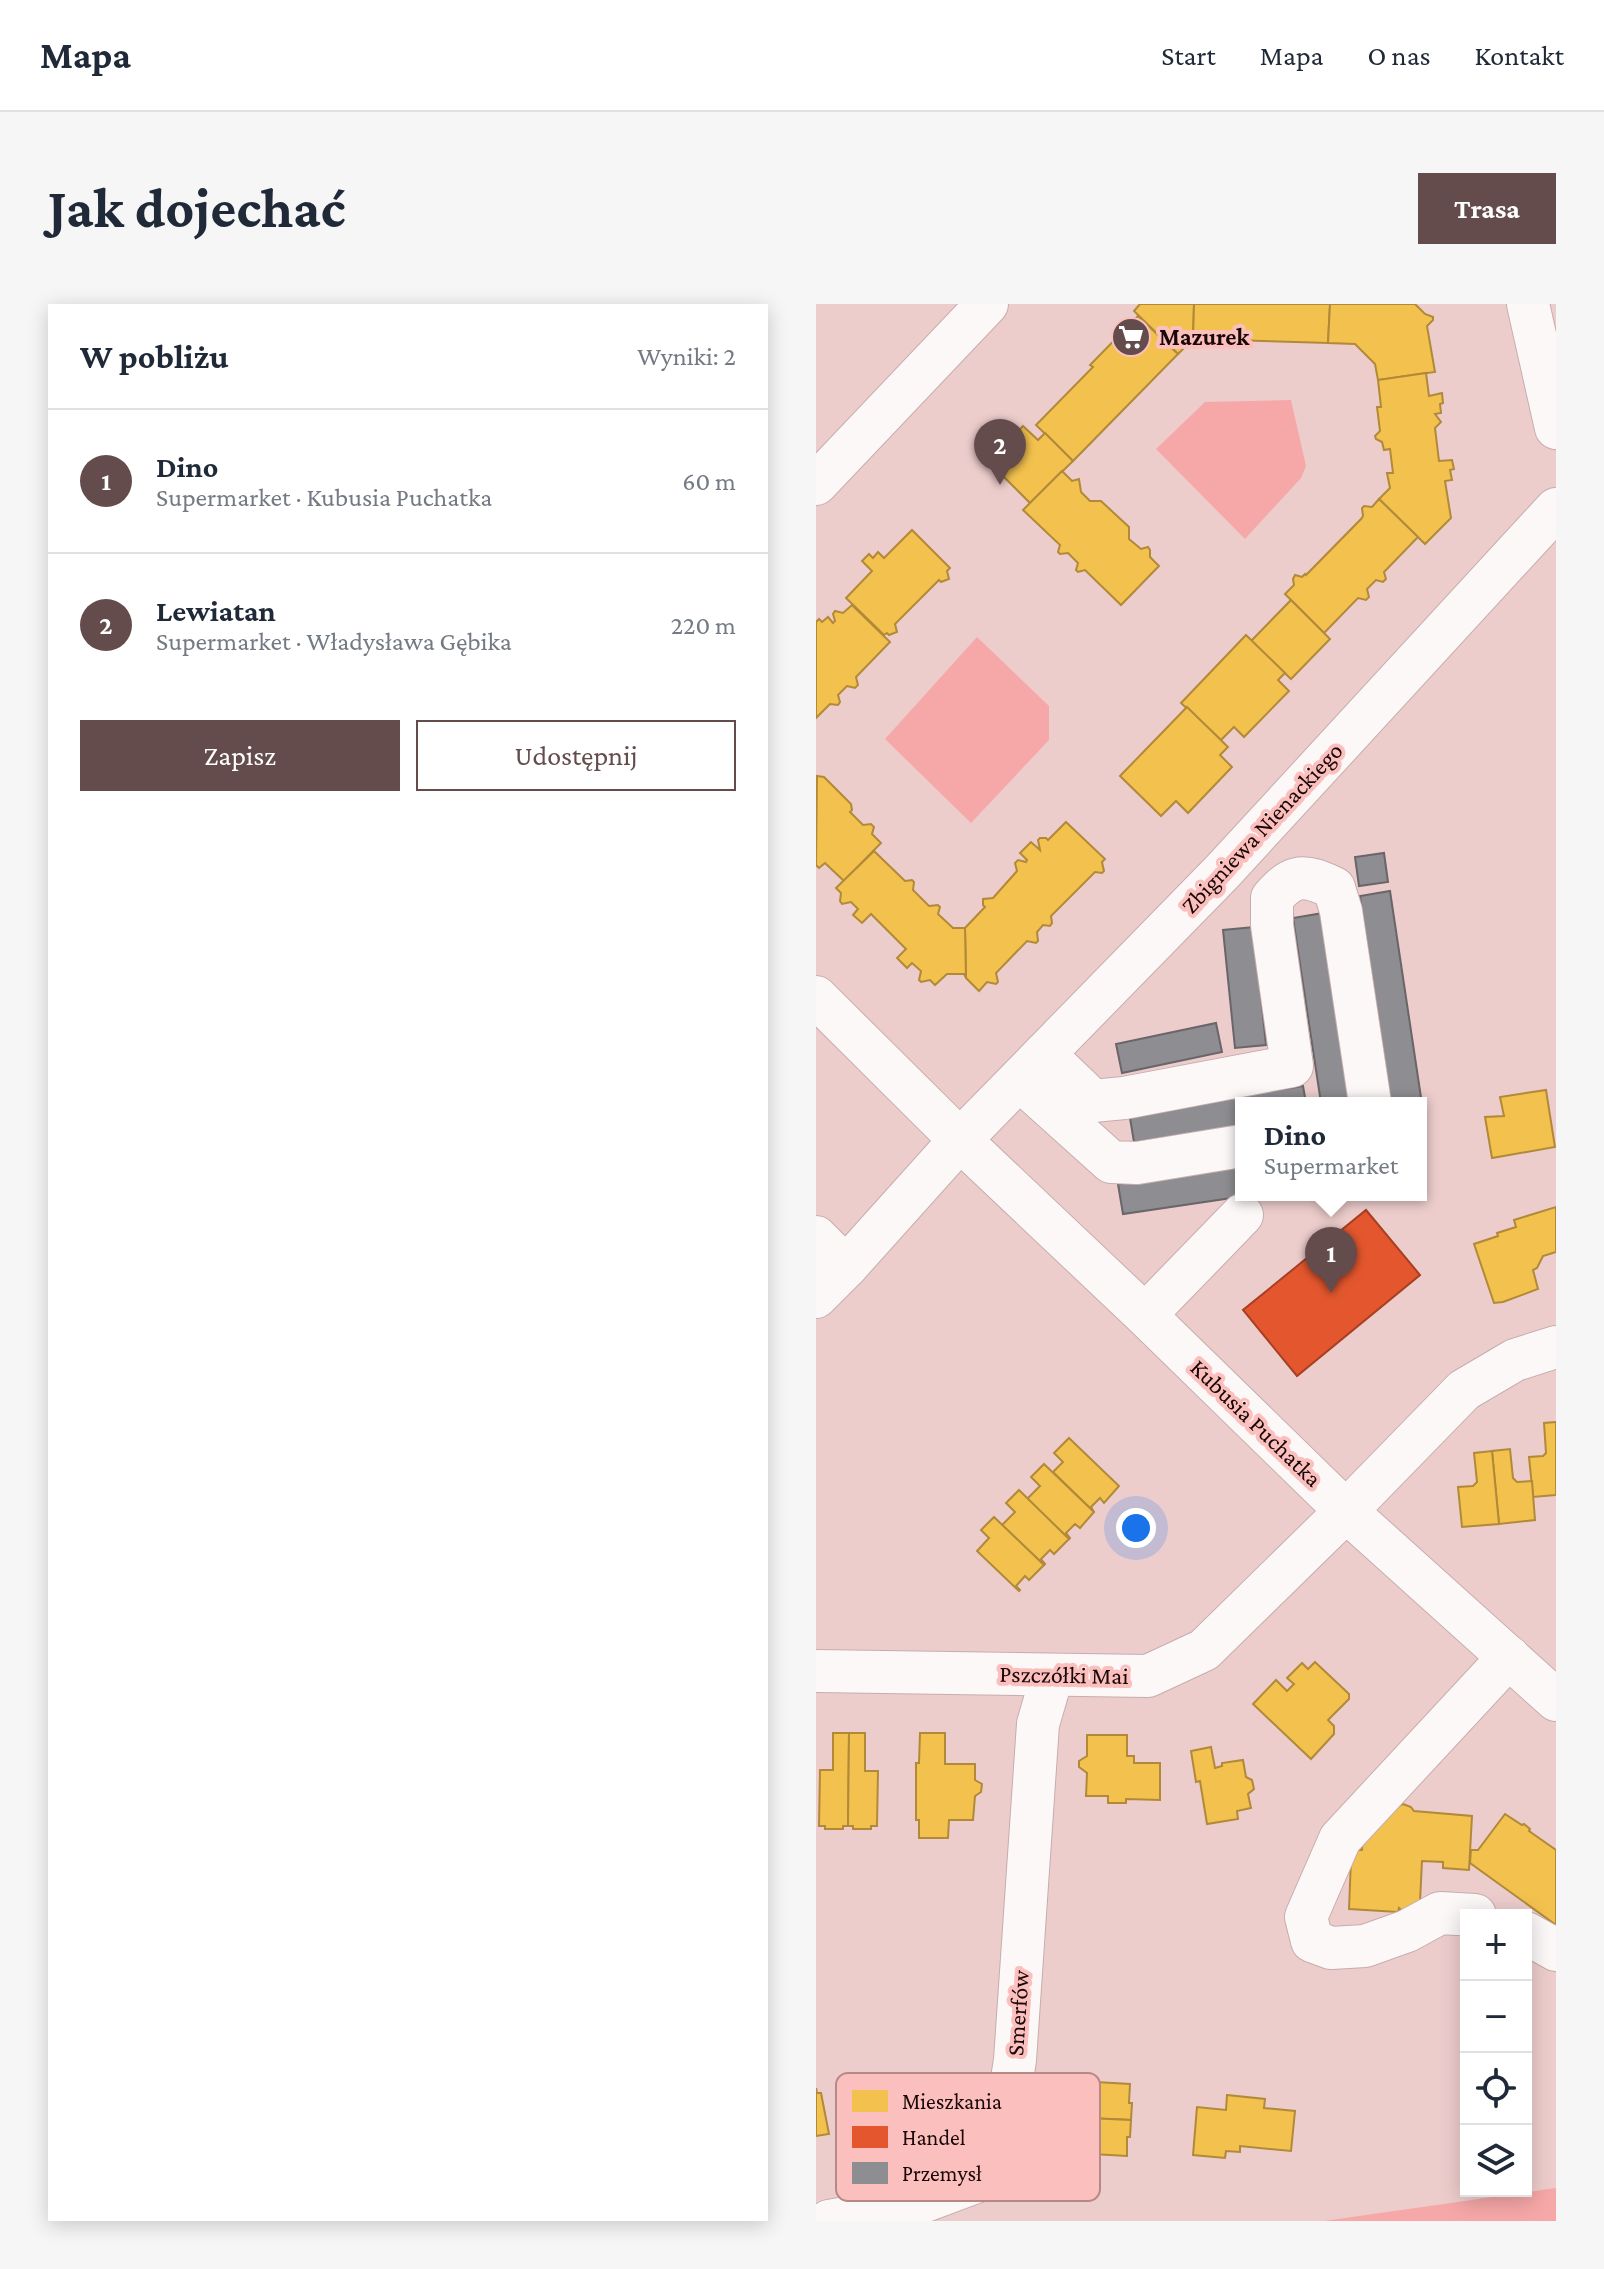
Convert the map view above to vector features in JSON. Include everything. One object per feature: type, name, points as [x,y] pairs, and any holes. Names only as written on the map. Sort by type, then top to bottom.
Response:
[{"type":"street","points":[[816,484],[987,304]]},
{"type":"street","points":[[1528,304],[1556,428]]},
{"type":"street","name":"Zbigniewa Nienackiego","points":[[960,1140],[1222,872],[1556,509]]},
{"type":"street","points":[[1032,1067],[1093,1101],[1124,1098],[1292,1066],[1272,925],[1272,898],[1287,881],[1312,878],[1334,888],[1341,911],[1369,1097]]},
{"type":"street","name":"Kubusia Puchatka","points":[[816,997],[960,1140],[1346,1511],[1556,1700]]},
{"type":"street","points":[[1032,1067],[1111,1162],[1137,1163],[1235,1147]]},
{"type":"street","points":[[816,1297],[960,1140]]},
{"type":"street","points":[[1145,1315],[1242,1215]]},
{"type":"street","points":[[816,1237],[846,1267]]},
{"type":"street","name":"Pszczółki Mai","points":[[816,1671],[1148,1676],[1204,1650],[1464,1390],[1515,1360],[1556,1347]]},
{"type":"street","points":[[1460,1914],[1440,1913],[1407,1931],[1365,1946],[1331,1948],[1312,1941],[1306,1917],[1340,1839],[1509,1657]]},
{"type":"street","name":"Smerfów","points":[[1013,2073],[1038,1724],[1052,1676]]},
{"type":"street","points":[[1532,1936],[1556,1950]]},
{"type":"street","name":"Smerfów","points":[[829,2221],[909,2207],[925,2201]]},
{"type":"shaded area","points":[[1291,400],[1306,466],[1301,478],[1245,539],[1156,449],[1205,402]]},
{"type":"shaded area","points":[[977,637],[1049,706],[1049,740],[971,823],[885,739]]},
{"type":"shaded area","points":[[1556,2188],[1556,2221],[1324,2221],[1493,2197],[1532,2197],[1532,2191]]},
{"type":"building: Mieszkania","points":[[1140,304],[1194,304],[1193,339],[1178,354],[1134,311]]},
{"type":"building: Mieszkania","points":[[1194,304],[1330,304],[1328,343],[1193,339]]},
{"type":"building: Mieszkania","points":[[1330,304],[1415,304],[1433,317],[1427,326],[1435,372],[1378,380],[1375,364],[1355,344],[1328,343]]},
{"type":"building: Mieszkania","points":[[1138,316],[1178,354],[1073,461],[1036,425]]},
{"type":"building: Mieszkania","points":[[1426,373],[1429,396],[1442,393],[1441,413],[1435,414],[1441,422],[1435,428],[1439,461],[1452,460],[1454,469],[1450,470],[1452,480],[1445,481],[1451,518],[1425,544],[1379,499],[1390,488],[1387,473],[1393,473],[1390,449],[1384,450],[1382,442],[1375,436],[1380,431],[1378,380]]},
{"type":"building: Mieszkania","points":[[1023,426],[1038,440],[1045,433],[1073,461],[1030,503],[1003,476],[1003,447]]},
{"type":"building: Mieszkania","points":[[1062,471],[1072,481],[1079,479],[1081,492],[1090,501],[1101,501],[1129,527],[1129,539],[1141,549],[1148,547],[1150,557],[1159,566],[1121,605],[1085,570],[1078,572],[1078,563],[1068,553],[1060,554],[1060,545],[1023,510]]},
{"type":"building: Mieszkania","points":[[1379,499],[1418,537],[1384,572],[1386,579],[1383,582],[1376,580],[1367,589],[1369,597],[1366,600],[1358,598],[1324,633],[1285,594],[1294,585],[1295,575],[1306,575],[1361,519],[1362,508],[1372,507]]},
{"type":"building: Mieszkania","points":[[912,530],[950,568],[947,571],[949,579],[939,580],[895,624],[897,632],[884,635],[846,598],[872,571],[862,561],[869,554],[873,558],[878,552],[884,558]]},
{"type":"building: Mieszkania","points":[[1291,600],[1330,639],[1291,679],[1251,641]]},
{"type":"building: Mieszkania","points":[[852,605],[890,642],[856,677],[858,685],[855,688],[847,686],[838,695],[838,705],[830,704],[816,718],[816,622],[828,617],[833,623],[835,611],[843,613]]},
{"type":"building: Mieszkania","points":[[1246,635],[1285,673],[1278,680],[1289,691],[1244,737],[1234,727],[1221,740],[1181,703]]},
{"type":"building: Mieszkania","points":[[1187,707],[1228,747],[1220,755],[1232,767],[1188,813],[1176,801],[1161,816],[1120,776]]},
{"type":"building: Mieszkania","points":[[817,776],[824,777],[851,804],[850,812],[863,825],[871,824],[874,827],[872,834],[881,843],[844,881],[825,863],[819,868],[816,865]]},
{"type":"building: Mieszkania","points":[[1066,822],[1105,859],[1102,862],[1104,871],[1095,872],[1051,916],[1050,926],[1043,925],[1037,932],[1036,943],[1027,941],[996,973],[996,984],[987,982],[979,991],[966,978],[965,928],[985,907],[983,899],[993,898],[1017,871],[1015,863],[1018,860],[1026,862],[1020,853],[1031,842],[1040,850],[1038,840],[1048,840]]},
{"type":"building: Mieszkania","points":[[874,851],[905,881],[914,882],[913,890],[929,906],[938,905],[938,914],[953,928],[965,928],[966,978],[964,974],[947,974],[935,985],[930,980],[921,982],[921,971],[912,963],[907,968],[897,958],[906,949],[871,914],[862,923],[853,915],[858,909],[851,902],[842,904],[841,893],[836,888]]},
{"type":"building: Mieszkania","points":[[1546,1090],[1555,1147],[1492,1158],[1485,1117],[1504,1116],[1500,1097]]},
{"type":"building: Mieszkania","points":[[1556,1207],[1556,1252],[1543,1256],[1533,1270],[1538,1289],[1494,1303],[1474,1244],[1516,1227],[1514,1220]]},
{"type":"building: Mieszkania","points":[[1556,1422],[1556,1495],[1533,1497],[1529,1457],[1546,1453],[1544,1423]]},
{"type":"building: Mieszkania","points":[[1069,1438],[1119,1486],[1104,1503],[1100,1498],[1091,1507],[1094,1512],[1053,1472],[1063,1462],[1054,1453]]},
{"type":"building: Mieszkania","points":[[1510,1449],[1513,1478],[1517,1482],[1532,1481],[1535,1520],[1499,1524],[1492,1451]]},
{"type":"building: Mieszkania","points":[[1492,1451],[1499,1524],[1462,1527],[1458,1487],[1473,1486],[1477,1482],[1474,1453]]},
{"type":"building: Mieszkania","points":[[1044,1464],[1094,1512],[1080,1528],[1075,1524],[1066,1533],[1069,1539],[1027,1499],[1040,1486],[1031,1477]]},
{"type":"building: Mieszkania","points":[[1019,1490],[1069,1539],[1054,1554],[1050,1550],[1041,1559],[1044,1565],[1002,1525],[1015,1512],[1006,1503]]},
{"type":"building: Mieszkania","points":[[994,1517],[1044,1565],[1029,1580],[1025,1576],[1016,1586],[1019,1591],[977,1551],[989,1538],[981,1530]]},
{"type":"building: Mieszkania","points":[[1315,1662],[1349,1694],[1349,1699],[1328,1720],[1334,1726],[1334,1734],[1311,1759],[1253,1704],[1276,1680],[1287,1691],[1294,1684],[1287,1678],[1302,1663],[1308,1669]]},
{"type":"building: Mieszkania","points":[[833,1733],[849,1733],[848,1826],[843,1826],[843,1829],[819,1826],[820,1770],[833,1770]]},
{"type":"building: Mieszkania","points":[[849,1733],[865,1733],[865,1771],[878,1771],[877,1826],[871,1826],[871,1829],[848,1826]]},
{"type":"building: Mieszkania","points":[[920,1733],[945,1733],[945,1764],[975,1764],[975,1780],[982,1784],[981,1792],[975,1796],[973,1820],[949,1820],[948,1838],[919,1838],[916,1763],[919,1763]]},
{"type":"building: Mieszkania","points":[[1087,1735],[1127,1735],[1127,1756],[1134,1756],[1134,1763],[1160,1763],[1160,1800],[1126,1799],[1126,1803],[1108,1803],[1108,1796],[1086,1796],[1087,1773],[1079,1767],[1079,1761],[1087,1756]]},
{"type":"building: Mieszkania","points":[[1211,1747],[1215,1768],[1222,1766],[1222,1763],[1243,1760],[1246,1777],[1252,1780],[1254,1789],[1248,1794],[1251,1808],[1237,1811],[1238,1819],[1207,1824],[1191,1751]]},
{"type":"building: Mieszkania","points":[[1403,1804],[1414,1811],[1472,1816],[1469,1870],[1443,1868],[1443,1862],[1422,1861],[1420,1902],[1402,1911],[1399,1908],[1398,1912],[1349,1909],[1351,1859],[1353,1850],[1362,1850],[1364,1822]]},
{"type":"building: Mieszkania","points":[[1505,1814],[1524,1824],[1556,1850],[1556,1925],[1470,1863],[1471,1850],[1478,1850]]},
{"type":"building: Mieszkania","points":[[1100,2082],[1130,2084],[1131,2120],[1100,2119]]},
{"type":"building: Mieszkania","points":[[816,2088],[817,2093],[821,2093],[829,2134],[816,2136]]},
{"type":"building: Mieszkania","points":[[1227,2095],[1265,2099],[1264,2108],[1295,2111],[1291,2151],[1240,2146],[1240,2152],[1226,2151],[1225,2158],[1193,2155],[1197,2107],[1226,2110]]},
{"type":"building: Mieszkania","points":[[1100,2119],[1131,2120],[1127,2156],[1100,2154]]},
{"type":"building: Handel","points":[[1366,1210],[1420,1275],[1297,1376],[1243,1310]]},
{"type":"building: Przemysł","points":[[1384,853],[1388,882],[1359,886],[1355,857]]},
{"type":"building: Przemysł","points":[[1390,891],[1421,1097],[1390,1097],[1360,896]]},
{"type":"building: Przemysł","points":[[1323,913],[1350,1097],[1320,1097],[1293,918]]},
{"type":"building: Przemysł","points":[[1254,927],[1266,1045],[1235,1048],[1223,930]]},
{"type":"building: Przemysł","points":[[1216,1023],[1222,1052],[1122,1073],[1116,1044]]},
{"type":"building: Przemysł","points":[[1303,1086],[1305,1097],[1235,1097],[1235,1127],[1134,1142],[1129,1112]]},
{"type":"building: Przemysł","points":[[1235,1167],[1235,1198],[1123,1214],[1118,1184]]},
{"type":"place","name":"Mazurek","points":[[1131,337]]},
{"type":"place","name":"Lewiatan","points":[[1000,485]]},
{"type":"place","name":"Dino","points":[[1331,1293]]}]
